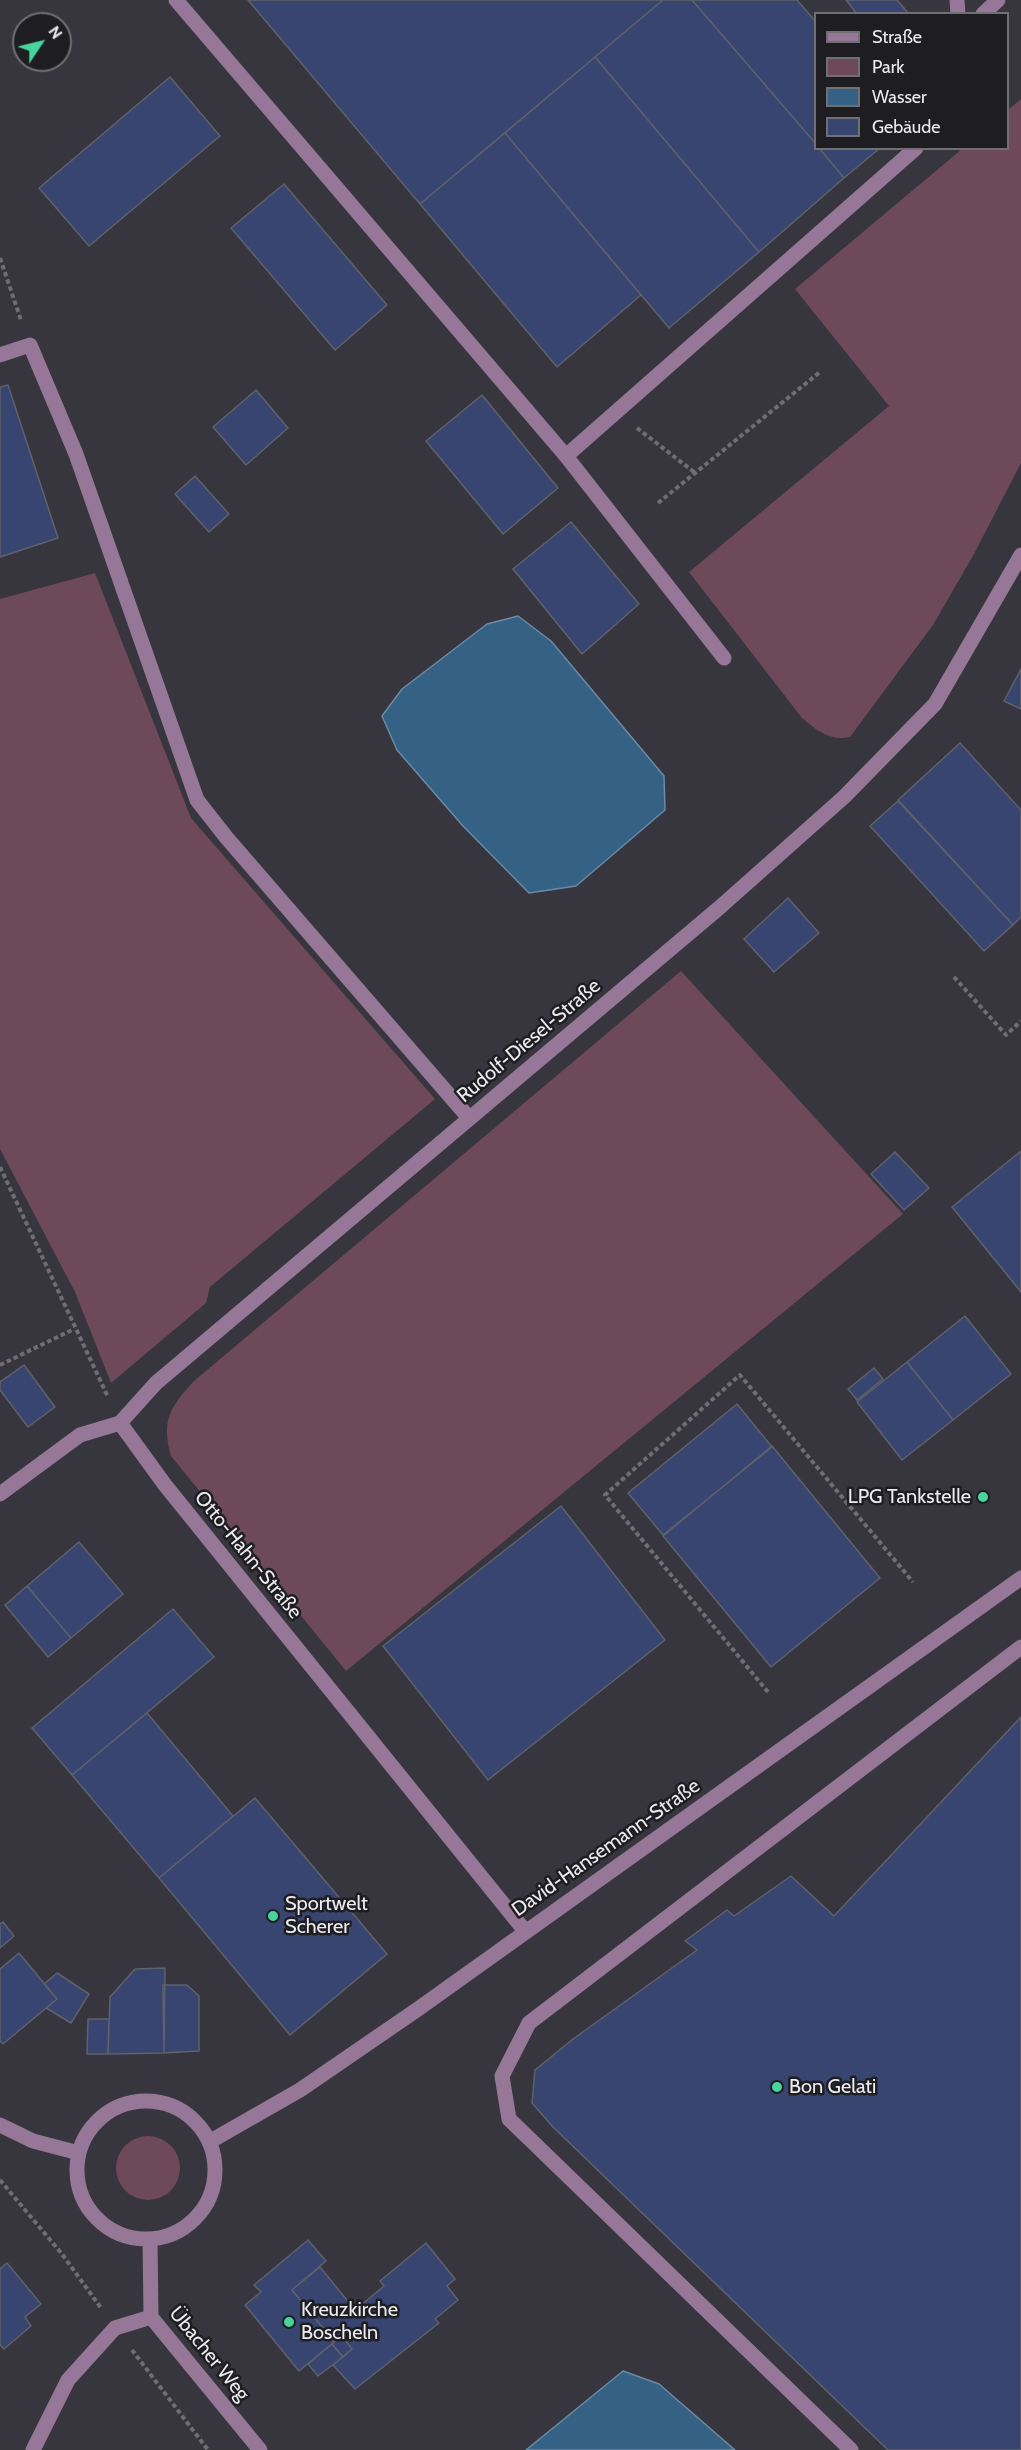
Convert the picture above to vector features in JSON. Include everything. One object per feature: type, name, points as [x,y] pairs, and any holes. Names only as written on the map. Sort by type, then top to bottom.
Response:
[{"type":"street","points":[[176,0],[566,456],[724,658]]},
{"type":"street","points":[[984,12],[998,0]]},
{"type":"street","points":[[566,456],[914,150]]},
{"type":"street","points":[[0,355],[30,345],[76,454],[197,800],[226,837],[469,1118]]},
{"type":"street","name":"Rudolf-Diesel-Straße","points":[[120,1423],[156,1383],[719,908],[844,796],[935,704],[1021,555]]},
{"type":"street","points":[[0,1494],[80,1435],[120,1423]]},
{"type":"street","name":"Otto-Hahn-Straße","points":[[120,1423],[165,1485],[525,1931]]},
{"type":"street","name":"David-Hansemann-Straße","points":[[209,2142],[300,2090],[418,2009],[1021,1578]]},
{"type":"street","points":[[851,2450],[509,2118],[502,2076],[529,2023],[1021,1647]]},
{"type":"street","points":[[140,2101],[154,2102],[181,2111],[202,2129],[209,2142],[215,2163],[214,2186],[205,2206],[191,2224],[172,2235],[150,2240],[128,2238],[108,2229],[92,2214],[81,2196],[77,2175],[79,2153],[88,2134],[101,2117],[126,2104],[140,2101]]},
{"type":"street","points":[[0,2125],[33,2141],[79,2153]]},
{"type":"street","name":"Übacher Weg","points":[[150,2240],[151,2317],[260,2450]]},
{"type":"street","points":[[33,2450],[68,2380],[115,2328],[151,2317]]},
{"type":"path","points":[[0,258],[30,345]]},
{"type":"path","points":[[658,503],[820,372]]},
{"type":"path","points":[[617,412],[694,472]]},
{"type":"path","points":[[954,977],[1006,1035],[1021,1021]]},
{"type":"path","points":[[0,1167],[120,1423]]},
{"type":"path","points":[[0,1365],[74,1329]]},
{"type":"path","points":[[768,1692],[605,1495],[740,1375],[913,1582]]},
{"type":"green space","points":[[1021,99],[1021,463],[974,554],[933,625],[850,737],[836,738],[819,731],[802,718],[689,572],[889,406],[795,289],[961,150],[1009,150],[1009,109]]},
{"type":"green space","points":[[95,573],[191,818],[435,1099],[210,1287],[206,1303],[111,1383],[75,1292],[0,1149],[0,599]]},
{"type":"green space","points":[[681,971],[903,1214],[346,1671],[171,1456],[167,1433],[170,1415],[179,1399],[194,1381]]},
{"type":"green space","points":[[142,2136],[154,2136],[171,2145],[178,2156],[180,2168],[178,2180],[171,2191],[154,2200],[142,2200],[130,2195],[121,2186],[116,2174],[116,2162],[121,2150],[130,2141]]},
{"type":"water","points":[[518,616],[551,641],[664,776],[665,810],[576,886],[529,893],[463,826],[397,750],[382,716],[402,689],[487,624]]},
{"type":"water","points":[[623,2371],[659,2384],[735,2450],[526,2450]]},
{"type":"building","points":[[248,0],[663,0],[420,204]]},
{"type":"building","points":[[663,0],[692,0],[814,142],[814,150],[821,150],[844,178],[759,252],[595,57]]},
{"type":"building","points":[[692,0],[797,0],[814,20],[814,142]]},
{"type":"building","points":[[846,0],[897,0],[907,12],[855,12]]},
{"type":"building","points":[[595,57],[759,252],[669,328],[505,133]]},
{"type":"building","points":[[170,77],[220,136],[89,246],[39,188]]},
{"type":"building","points":[[505,133],[641,295],[557,367],[420,204]]},
{"type":"building","points":[[821,150],[878,150],[844,178]]},
{"type":"building","points":[[284,184],[387,305],[335,350],[231,228]]},
{"type":"building","points":[[8,385],[58,538],[0,557],[0,387]]},
{"type":"building","points":[[256,390],[288,428],[246,465],[213,427]]},
{"type":"building","points":[[482,395],[558,488],[503,534],[426,441]]},
{"type":"building","points":[[195,476],[229,514],[209,532],[175,494]]},
{"type":"building","points":[[571,522],[639,604],[582,654],[513,569]]},
{"type":"building","points":[[1021,669],[1021,709],[1004,701]]},
{"type":"building","points":[[960,743],[1021,810],[1021,917],[1013,925],[898,800]]},
{"type":"building","points":[[898,801],[1013,925],[984,951],[870,826]]},
{"type":"building","points":[[788,898],[819,933],[774,972],[744,939]]},
{"type":"building","points":[[1021,1151],[1021,1292],[952,1207]]},
{"type":"building","points":[[895,1152],[929,1188],[904,1210],[871,1174]]},
{"type":"building","points":[[965,1316],[1011,1374],[953,1420],[907,1362]]},
{"type":"building","points":[[907,1362],[953,1420],[902,1460],[857,1402]]},
{"type":"building","points":[[24,1365],[55,1407],[28,1427],[0,1390],[0,1382]]},
{"type":"building","points":[[874,1368],[883,1379],[857,1400],[848,1389]]},
{"type":"building","points":[[737,1404],[772,1447],[663,1535],[628,1493]]},
{"type":"building","points":[[772,1446],[880,1578],[771,1667],[663,1536]]},
{"type":"building","points":[[561,1506],[665,1640],[488,1780],[383,1646]]},
{"type":"building","points":[[79,1542],[123,1594],[71,1638],[27,1586]]},
{"type":"building","points":[[27,1586],[71,1638],[48,1657],[5,1605]]},
{"type":"building","points":[[173,1609],[214,1657],[72,1775],[32,1728]]},
{"type":"building","points":[[147,1713],[233,1816],[159,1878],[72,1775]]},
{"type":"building","name":"Bon Gelati","points":[[1021,1717],[1021,2450],[888,2450],[553,2127],[532,2103],[535,2070],[573,2039],[697,1950],[685,1941],[727,1910],[734,1916],[791,1876],[834,1916]]},
{"type":"building","name":"Sportwelt Scherer","points":[[255,1798],[387,1954],[290,2035],[159,1878]]},
{"type":"building","points":[[3,1922],[14,1936],[0,1948],[0,1924]]},
{"type":"building","points":[[19,1953],[57,1999],[3,2044],[0,2041],[0,1969]]},
{"type":"building","points":[[165,1968],[164,2053],[108,2054],[110,1997],[135,1969]]},
{"type":"building","points":[[57,1973],[89,1994],[71,2023],[46,2008],[57,1999],[44,1984]]},
{"type":"building","points":[[163,1985],[187,1985],[199,1996],[199,2051],[164,2053]]},
{"type":"building","points":[[88,2019],[109,2019],[108,2054],[87,2054]]},
{"type":"building","name":"Kreuzkirche Boscheln","points":[[308,2240],[326,2261],[292,2290],[334,2342],[299,2371],[245,2305],[261,2292],[254,2285]]},
{"type":"building","points":[[426,2243],[455,2279],[447,2286],[458,2300],[435,2319],[439,2323],[355,2389],[333,2365],[352,2349],[341,2335],[333,2340],[292,2290],[320,2267],[355,2310],[384,2286],[380,2281]]},
{"type":"building","points":[[7,2263],[41,2304],[25,2317],[31,2326],[4,2349],[0,2345],[0,2269]]},
{"type":"building","points":[[341,2335],[352,2349],[343,2357],[332,2344]]},
{"type":"building","points":[[332,2344],[343,2357],[318,2376],[308,2364]]},
{"type":"place","name":"LPG Tankstelle","points":[[983,1497]]},
{"type":"place","name":"Sportwelt Scherer","points":[[273,1916]]},
{"type":"place","name":"Bon Gelati","points":[[777,2087]]},
{"type":"place","name":"Kreuzkirche Boscheln","points":[[289,2322]]}]
